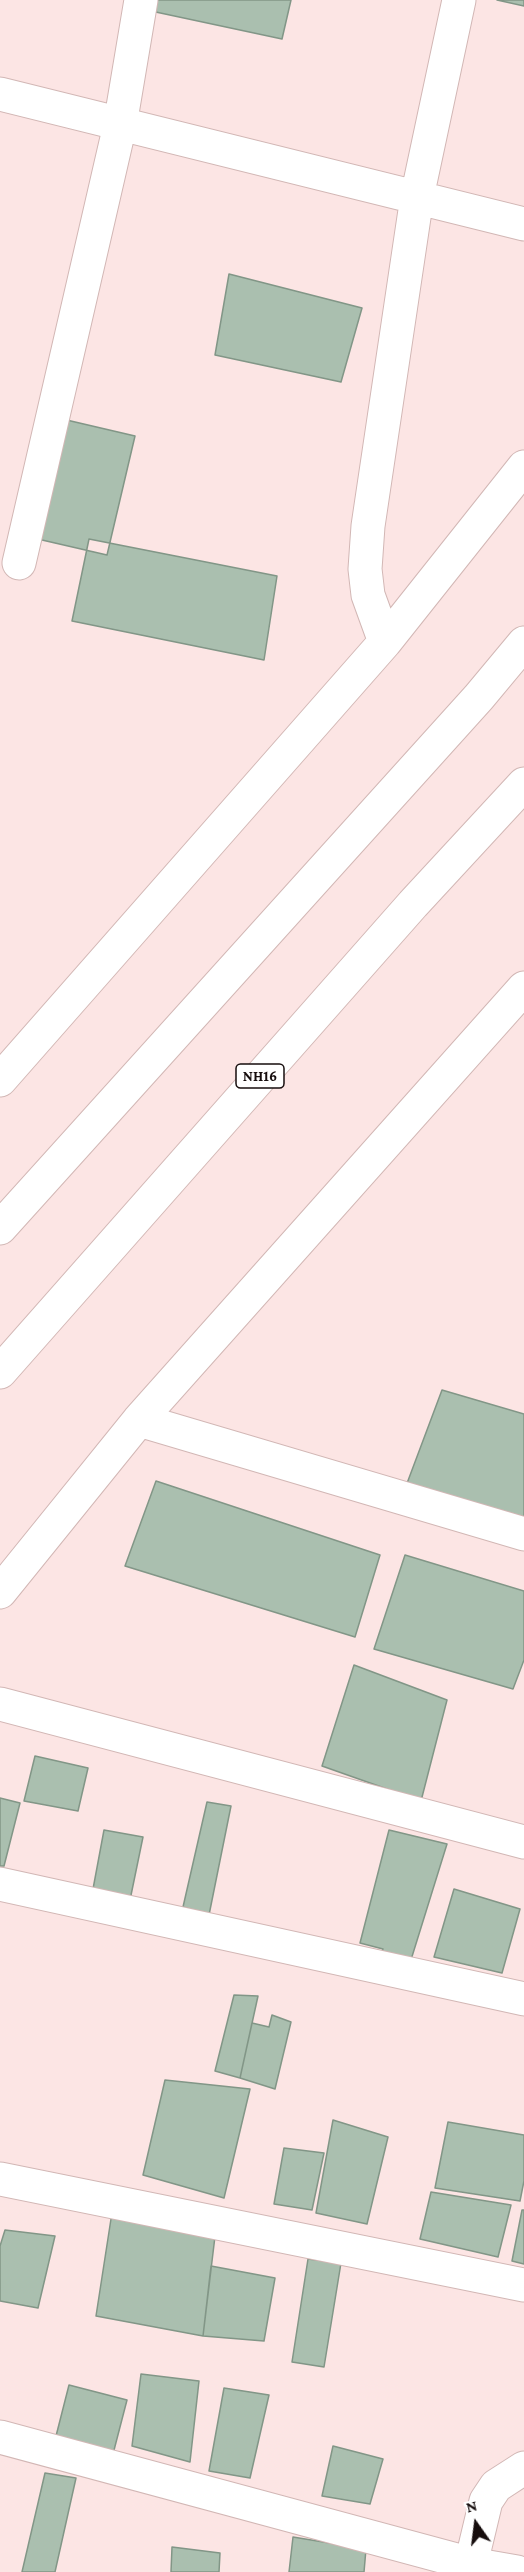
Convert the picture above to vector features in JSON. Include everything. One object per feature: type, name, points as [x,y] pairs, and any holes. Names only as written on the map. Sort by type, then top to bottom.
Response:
[{"type":"main road","points":[[19,563],[120,125],[141,0]]},
{"type":"main road","points":[[385,642],[368,595],[365,569],[368,526],[417,197],[459,0]]},
{"type":"main road","points":[[0,94],[524,224]]},
{"type":"main road","points":[[0,1080],[385,642],[524,467]]},
{"type":"main road","points":[[0,1228],[479,697],[524,643]]},
{"type":"main road","name":"NH16","points":[[0,1372],[412,904],[524,784]]},
{"type":"main road","points":[[0,1592],[139,1420],[524,988]]},
{"type":"main road","points":[[139,1420],[524,1534]]},
{"type":"main road","points":[[0,1704],[524,1842]]},
{"type":"main road","points":[[0,1884],[524,1999]]},
{"type":"main road","points":[[0,2179],[524,2285]]},
{"type":"main road","points":[[0,2437],[470,2568],[517,2572]]},
{"type":"main road","points":[[470,2568],[486,2501],[496,2487],[524,2468]]},
{"type":"building","points":[[153,0],[291,0],[282,39],[151,11]]},
{"type":"building","points":[[497,0],[524,0],[524,6]]},
{"type":"building","points":[[229,274],[362,308],[341,382],[215,355]]},
{"type":"building","points":[[58,418],[135,436],[107,555],[29,537]]},
{"type":"building","points":[[89,539],[277,576],[264,660],[72,621]]},
{"type":"building","points":[[442,1390],[524,1414],[524,1517],[406,1486]]},
{"type":"building","points":[[156,1481],[380,1555],[355,1637],[125,1566]]},
{"type":"building","points":[[405,1555],[524,1591],[524,1660],[513,1689],[374,1649]]},
{"type":"building","points":[[354,1665],[447,1700],[421,1801],[322,1766]]},
{"type":"building","points":[[35,1756],[88,1768],[78,1811],[24,1801]]},
{"type":"building","points":[[0,1798],[20,1803],[4,1866],[0,1866]]},
{"type":"building","points":[[207,1802],[231,1806],[209,1915],[183,1907]]},
{"type":"building","points":[[104,1830],[143,1837],[130,1900],[93,1889]]},
{"type":"building","points":[[389,1830],[447,1844],[410,1963],[379,1958],[383,1949],[360,1943]]},
{"type":"building","points":[[454,1889],[520,1909],[502,1973],[434,1957]]},
{"type":"building","points":[[234,1995],[258,1996],[240,2078],[215,2071]]},
{"type":"building","points":[[272,2015],[291,2022],[275,2089],[240,2078],[252,2023],[269,2027]]},
{"type":"building","points":[[165,2080],[250,2089],[224,2198],[143,2175]]},
{"type":"building","points":[[333,2120],[388,2137],[367,2224],[316,2213]]},
{"type":"building","points":[[448,2122],[524,2135],[524,2181],[520,2201],[435,2188]]},
{"type":"building","points":[[284,2148],[324,2153],[312,2210],[274,2204]]},
{"type":"building","points":[[431,2192],[511,2205],[498,2257],[420,2239]]},
{"type":"building","points":[[113,2206],[216,2228],[203,2336],[96,2316]]},
{"type":"building","points":[[522,2210],[524,2210],[524,2264],[512,2261]]},
{"type":"building","points":[[5,2230],[55,2236],[38,2308],[0,2301],[0,2246]]},
{"type":"building","points":[[308,2259],[341,2263],[324,2367],[292,2362]]},
{"type":"building","points":[[211,2266],[275,2278],[264,2341],[203,2336]]},
{"type":"building","points":[[141,2374],[199,2381],[190,2462],[132,2446]]},
{"type":"building","points":[[69,2385],[127,2400],[113,2454],[55,2440]]},
{"type":"building","points":[[224,2388],[269,2395],[250,2478],[209,2471]]},
{"type":"building","points":[[333,2446],[383,2459],[370,2504],[322,2496]]},
{"type":"building","points":[[45,2473],[76,2478],[55,2572],[22,2572]]},
{"type":"building","points":[[293,2537],[366,2549],[364,2572],[289,2572]]},
{"type":"building","points":[[172,2547],[220,2553],[219,2572],[171,2572]]}]
